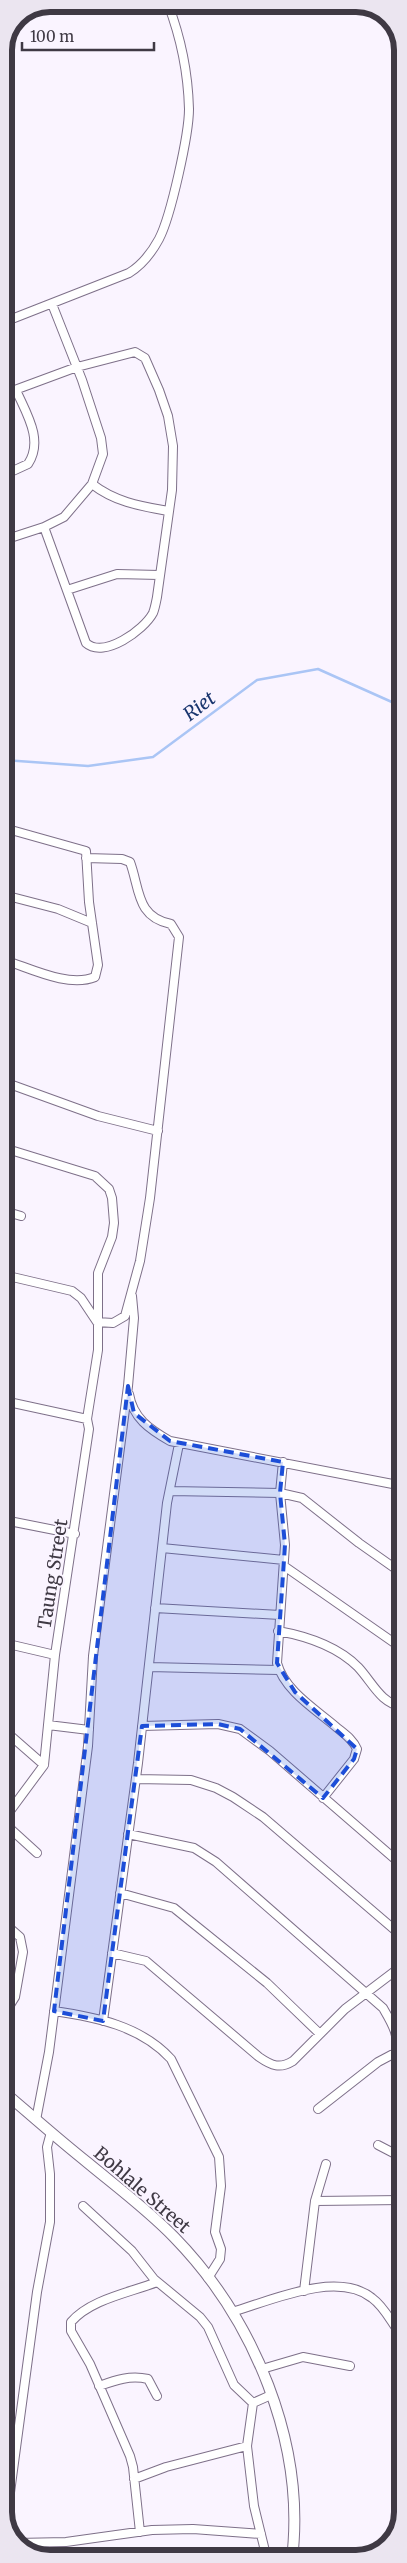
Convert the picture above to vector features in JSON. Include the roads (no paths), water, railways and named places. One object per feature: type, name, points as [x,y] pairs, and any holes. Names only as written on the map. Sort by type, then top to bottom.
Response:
[{"type":"street","points":[[12,319],[135,269],[150,254],[164,227],[187,132],[189,109],[186,67],[170,12]]},
{"type":"street","points":[[12,537],[44,527],[71,511],[92,484],[101,461],[103,446],[78,367],[52,304]]},
{"type":"street","points":[[12,391],[78,367],[131,351],[138,352],[145,358],[159,390],[171,433],[173,475],[155,608],[144,624],[128,638],[101,647],[89,646],[83,638],[44,527]]},
{"type":"street","points":[[12,471],[28,464],[35,444],[34,434],[16,390]]},
{"type":"street","points":[[92,484],[105,493],[131,504],[168,511]]},
{"type":"street","points":[[67,590],[117,574],[160,574]]},
{"type":"street","points":[[12,831],[54,844],[86,851],[98,965],[94,977],[88,980],[70,980],[12,963]]},
{"type":"street","points":[[12,1277],[72,1291],[81,1298],[97,1322],[119,1321],[125,1316],[132,1296],[144,1234],[158,1131],[179,937],[171,924],[156,921],[147,912],[136,890],[130,862],[122,859],[86,858]]},
{"type":"street","points":[[12,897],[58,909],[92,922]]},
{"type":"street","points":[[12,1085],[98,1116],[158,1131]]},
{"type":"street","name":"Taung Street","points":[[12,1151],[95,1176],[109,1189],[112,1198],[114,1223],[112,1236],[98,1273],[98,1350],[87,1419],[89,1429],[75,1534],[55,1655],[44,1765]]},
{"type":"street","points":[[12,1213],[21,1216]]},
{"type":"street","points":[[36,2120],[54,2011],[90,1730],[93,1656],[128,1386],[134,1318],[132,1296]]},
{"type":"street","points":[[128,1386],[130,1402],[140,1421],[159,1435],[179,1444],[283,1462],[329,1473],[394,1484]]},
{"type":"street","points":[[13,1403],[87,1419]]},
{"type":"street","points":[[103,2020],[136,1779],[162,1548],[179,1444]]},
{"type":"street","points":[[283,1462],[280,1493],[285,1532],[277,1652],[279,1670],[295,1692],[348,1737],[357,1749],[354,1759],[323,1798]]},
{"type":"street","points":[[170,1491],[280,1493],[302,1498],[394,1568]]},
{"type":"street","points":[[13,1522],[75,1534]]},
{"type":"street","points":[[162,1548],[284,1563],[394,1642]]},
{"type":"street","points":[[155,1608],[280,1615]]},
{"type":"street","points":[[278,1631],[323,1645],[343,1655],[358,1668],[387,1702],[394,1704]]},
{"type":"street","points":[[13,1645],[55,1655]]},
{"type":"street","points":[[149,1667],[279,1670]]},
{"type":"street","points":[[142,1726],[218,1724],[240,1729],[270,1751],[394,1858]]},
{"type":"street","points":[[48,1725],[90,1730]]},
{"type":"street","points":[[13,1738],[44,1765],[13,1809]]},
{"type":"street","points":[[136,1779],[191,1780],[233,1796],[263,1817],[394,1930]]},
{"type":"street","points":[[13,1829],[37,1853]]},
{"type":"street","points":[[128,1834],[194,1848],[216,1862],[375,2000],[387,2015],[394,2031]]},
{"type":"street","points":[[120,1893],[174,1908],[267,1983],[320,2034]]},
{"type":"street","points":[[13,1931],[20,1937],[23,1952],[13,2001]]},
{"type":"street","points":[[112,1953],[146,1961],[259,2057],[275,2066],[284,2067],[345,2009],[394,1972]]},
{"type":"street","points":[[54,2011],[103,2020],[142,2036],[159,2046],[172,2059],[219,2157],[221,2186],[215,2224],[221,2249],[220,2259],[208,2278]]},
{"type":"street","points":[[318,2110],[394,2051]]},
{"type":"street","name":"Bohlale Street","points":[[13,2100],[175,2237],[232,2312],[262,2370],[286,2446],[294,2513],[292,2550]]},
{"type":"street","points":[[13,2470],[37,2292],[50,2222],[50,2174],[47,2147],[51,2132]]},
{"type":"street","points":[[378,2145],[394,2153]]},
{"type":"street","points":[[304,2291],[315,2201],[326,2164]]},
{"type":"street","points":[[315,2201],[394,2200]]},
{"type":"street","points":[[83,2206],[132,2251],[157,2282],[200,2317],[208,2327],[234,2385],[253,2403]]},
{"type":"street","points":[[140,2532],[130,2456],[90,2364],[71,2331],[71,2322],[78,2313],[92,2306],[157,2282]]},
{"type":"street","points":[[232,2312],[304,2291],[331,2287],[348,2287],[364,2292],[380,2305],[394,2324]]},
{"type":"street","points":[[262,2370],[302,2357],[350,2366]]},
{"type":"street","points":[[99,2386],[122,2378],[137,2376],[148,2379],[157,2396]]},
{"type":"street","points":[[253,2403],[271,2395]]},
{"type":"street","points":[[253,2403],[247,2446],[254,2506],[265,2550]]},
{"type":"street","points":[[134,2479],[166,2467],[247,2446]]},
{"type":"street","points":[[28,2543],[66,2542],[140,2532],[194,2529],[261,2534]]},
{"type":"waterway","name":"Riet","points":[[12,761],[88,766],[153,757],[257,680],[318,669],[394,703]]}]
